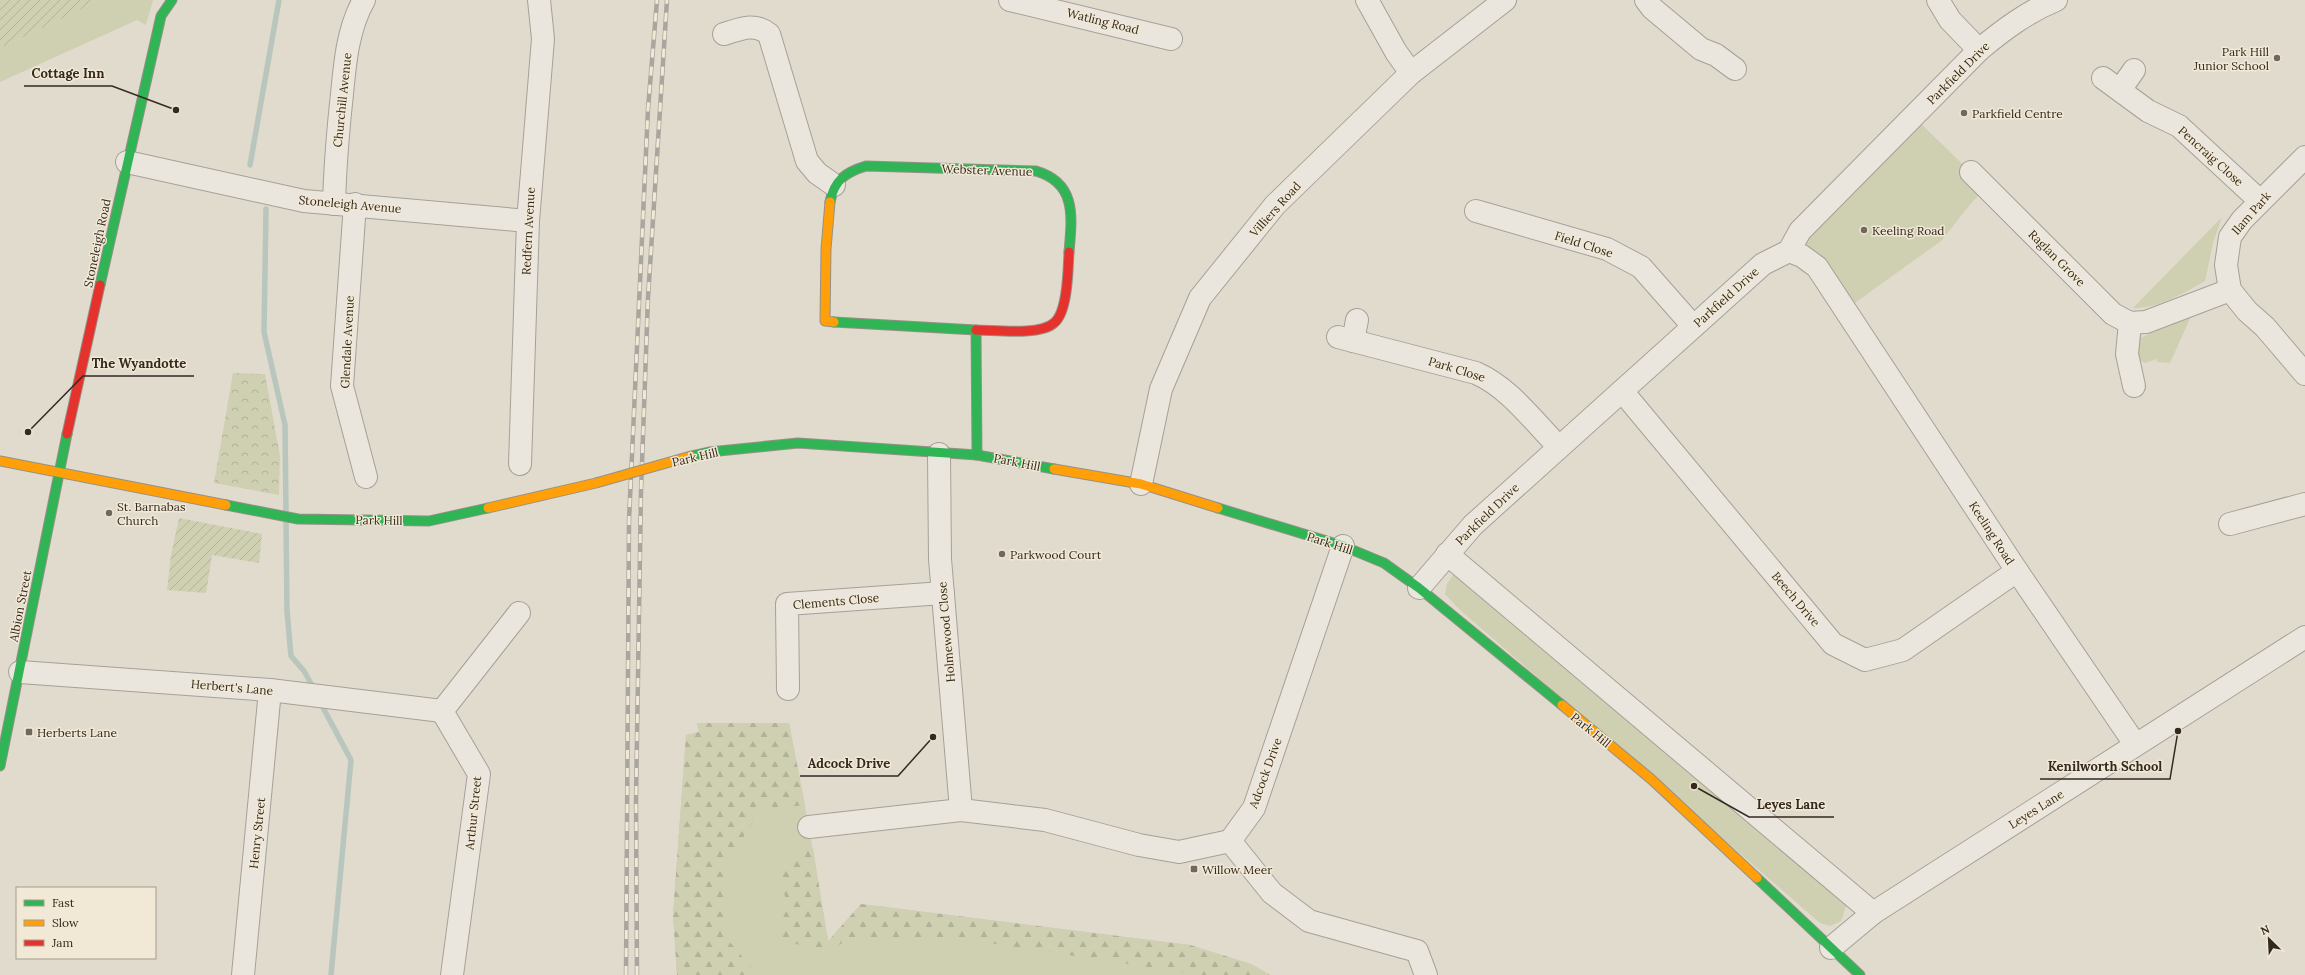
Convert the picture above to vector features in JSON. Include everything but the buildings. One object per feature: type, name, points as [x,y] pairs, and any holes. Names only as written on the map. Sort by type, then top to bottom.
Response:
[{"type":"street","name":"Stoneleigh Road","points":[[58,474],[161,16],[172,0]]},
{"type":"street","name":"Churchill Avenue","points":[[334,204],[337,141],[344,69],[353,25],[364,0]]},
{"type":"street","name":"Redfern Avenue","points":[[520,464],[528,221],[543,39],[543,23],[539,0]]},
{"type":"street","name":"Watling Road","points":[[1010,0],[1033,2],[1171,39]]},
{"type":"street","points":[[1367,0],[1396,52],[1411,73]]},
{"type":"street","name":"Villiers Road","points":[[1141,484],[1161,389],[1200,298],[1275,205],[1411,73],[1505,0]]},
{"type":"street","points":[[1646,0],[1652,8],[1701,49],[1716,55],[1735,69]]},
{"type":"street","points":[[1938,0],[1950,20],[1978,50]]},
{"type":"street","name":"Parkfield Drive","points":[[1419,588],[1473,525],[1762,264],[1789,251],[1800,231],[1978,50],[2012,24],[2035,9],[2056,0]]},
{"type":"street","points":[[724,34],[752,26],[762,28],[769,34],[807,161],[817,173],[834,185]]},
{"type":"street","name":"Pencraig Close","points":[[2134,70],[2111,84],[2148,111],[2179,126],[2260,200]]},
{"type":"street","name":"Ilam Park","points":[[2304,372],[2265,326],[2247,311],[2230,290],[2226,265],[2230,237],[2242,220],[2260,200],[2305,157]]},
{"type":"street","name":"Stoneleigh Avenue","points":[[127,162],[304,201],[334,204],[355,204],[528,221]]},
{"type":"street","name":"Webster Avenue","points":[[866,166],[1036,171],[1051,175],[1062,186],[1069,206],[1068,274],[1065,305],[1060,319],[1055,324],[1040,329],[976,330],[825,321],[828,207],[834,185],[845,173],[866,166]]},
{"type":"street","name":"Raglan Grove","points":[[1971,172],[1980,195],[2113,314],[2130,323]]},
{"type":"street","name":"Glendale Avenue","points":[[355,204],[342,386],[366,477]]},
{"type":"street","name":"Field Close","points":[[1490,209],[1607,249],[1641,267],[1693,326]]},
{"type":"street","name":"Keeling Road","points":[[1789,251],[1802,256],[1817,267],[2017,570],[2135,744]]},
{"type":"street","points":[[2134,386],[2127,354],[2130,323],[2146,322],[2230,290]]},
{"type":"street","points":[[976,330],[977,455]]},
{"type":"street","name":"Park Close","points":[[1349,333],[1489,378],[1501,386],[1559,447]]},
{"type":"street","name":"Beech Drive","points":[[1622,391],[1833,644],[1865,660],[1902,650],[2017,570]]},
{"type":"street","name":"Park Hill","points":[[0,461],[58,474],[298,519],[429,521],[596,483],[709,452],[798,443],[939,454],[977,455],[1141,484],[1343,546],[1384,563],[1419,588],[1651,778],[1860,975]]},
{"type":"street","name":"Holmewood Close","points":[[939,454],[940,559],[961,810]]},
{"type":"street","name":"Albion Street","points":[[0,766],[20,672],[58,474]]},
{"type":"street","points":[[2230,524],[2305,504]]},
{"type":"street","name":"Adcock Drive","points":[[1230,840],[1254,808],[1343,546]]},
{"type":"street","points":[[1447,554],[1873,913]]},
{"type":"street","name":"Clements Close","points":[[788,689],[787,604],[944,593]]},
{"type":"street","points":[[442,711],[519,613]]},
{"type":"street","name":"Leyes Lane","points":[[1831,948],[1873,913],[2135,744],[2305,637]]},
{"type":"street","name":"Herbert's Lane","points":[[20,672],[270,690],[442,711]]},
{"type":"street","name":"Henry Street","points":[[243,975],[270,690]]},
{"type":"street","name":"Arthur Street","points":[[442,711],[479,774],[452,975]]},
{"type":"street","points":[[810,827],[961,810],[1045,820],[1139,845],[1178,852],[1230,840],[1272,893],[1309,920],[1417,951],[1426,975]]},
{"type":"green space","points":[[0,0],[97,0],[80,10],[0,48]]},
{"type":"green space","points":[[97,0],[153,0],[146,25],[137,20],[0,82],[0,48],[80,10]]},
{"type":"green space","points":[[1914,117],[1987,188],[1973,201],[1941,241],[1845,310],[1802,256],[1800,231]]},
{"type":"green space","points":[[2222,217],[2213,243],[2205,281],[2161,303],[2142,308],[2133,308]]},
{"type":"green space","points":[[2192,314],[2170,363],[2157,362],[2157,359],[2145,363],[2139,360],[2135,351],[2138,339]]},
{"type":"green space","points":[[233,373],[265,374],[280,456],[279,495],[214,483]]},
{"type":"green space","points":[[179,518],[262,534],[259,563],[212,555],[206,593],[167,590],[171,555]]},
{"type":"green space","points":[[1453,575],[1464,577],[1847,904],[1841,921],[1830,926],[1820,923],[1459,609],[1445,594],[1447,584]]},
{"type":"green space","points":[[697,723],[789,723],[809,827],[828,941],[861,904],[1190,945],[1251,964],[1270,975],[677,975],[673,915],[686,735],[699,732]]},
{"type":"green space","points":[[697,723],[789,723],[805,805],[760,810],[725,867],[723,934],[758,975],[677,975],[673,915],[686,735],[699,732]]},
{"type":"green space","points":[[813,848],[828,941],[861,904],[1190,945],[1251,964],[1270,975],[1201,975],[969,940],[855,939],[840,944],[833,951],[819,951],[804,945],[784,943],[778,928],[788,907],[780,879],[792,850]]},
{"type":"waterway","points":[[250,165],[279,0]]},
{"type":"waterway","points":[[266,209],[264,332],[285,425],[286,513]]},
{"type":"waterway","points":[[286,521],[287,611],[291,656],[304,671],[314,689]]},
{"type":"waterway","points":[[320,702],[351,760],[331,975]]},
{"type":"railway","points":[[626,975],[629,520],[648,109],[657,0]]},
{"type":"railway","points":[[637,975],[636,800],[641,491],[648,298],[667,0]]},
{"type":"traffic: fast","points":[[100,285],[161,16],[172,0]]},
{"type":"traffic: fast","points":[[830,202],[834,188],[842,178],[852,171],[866,166],[1036,171],[1049,176],[1059,184],[1065,193],[1071,214],[1069,252]]},
{"type":"traffic: fast","points":[[834,322],[976,330],[977,455]]},
{"type":"traffic: fast","points":[[0,766],[67,434]]},
{"type":"traffic: fast","points":[[691,456],[709,452],[798,443],[977,455],[1054,469]]},
{"type":"traffic: fast","points":[[226,505],[298,519],[429,521],[488,508]]},
{"type":"traffic: fast","points":[[1218,508],[1343,546],[1384,563],[1419,588],[1562,705]]},
{"type":"traffic: fast","points":[[1757,878],[1860,975]]},
{"type":"traffic: slow","points":[[830,202],[826,249],[825,321],[834,322]]},
{"type":"traffic: slow","points":[[596,483],[691,456]]},
{"type":"traffic: slow","points":[[0,461],[226,505]]},
{"type":"traffic: slow","points":[[1054,469],[1141,484],[1218,508]]},
{"type":"traffic: slow","points":[[488,508],[596,483]]},
{"type":"traffic: slow","points":[[1562,705],[1651,779],[1757,878]]},
{"type":"traffic: jam","points":[[976,330],[1028,331],[1038,330],[1054,323],[1059,317],[1065,300],[1068,279],[1069,252]]},
{"type":"traffic: jam","points":[[67,434],[100,285]]},
{"type":"place","name":"Park Hill Junior School","points":[[2277,58]]},
{"type":"place","name":"Cottage Inn","points":[[176,110]]},
{"type":"place","name":"Parkfield Centre","points":[[1964,113]]},
{"type":"place","name":"Keeling Road","points":[[1864,230]]},
{"type":"place","name":"The Wyandotte","points":[[28,432]]},
{"type":"place","name":"St. Barnabas Church","points":[[109,513]]},
{"type":"place","name":"Parkwood Court","points":[[1002,554]]},
{"type":"place","name":"Kenilworth School","points":[[2178,731]]},
{"type":"place","name":"Herberts Lane","points":[[29,732]]},
{"type":"place","name":"Adcock Drive","points":[[933,737]]},
{"type":"place","name":"Leyes Lane","points":[[1694,786]]},
{"type":"place","name":"Willow Meer","points":[[1194,869]]}]
